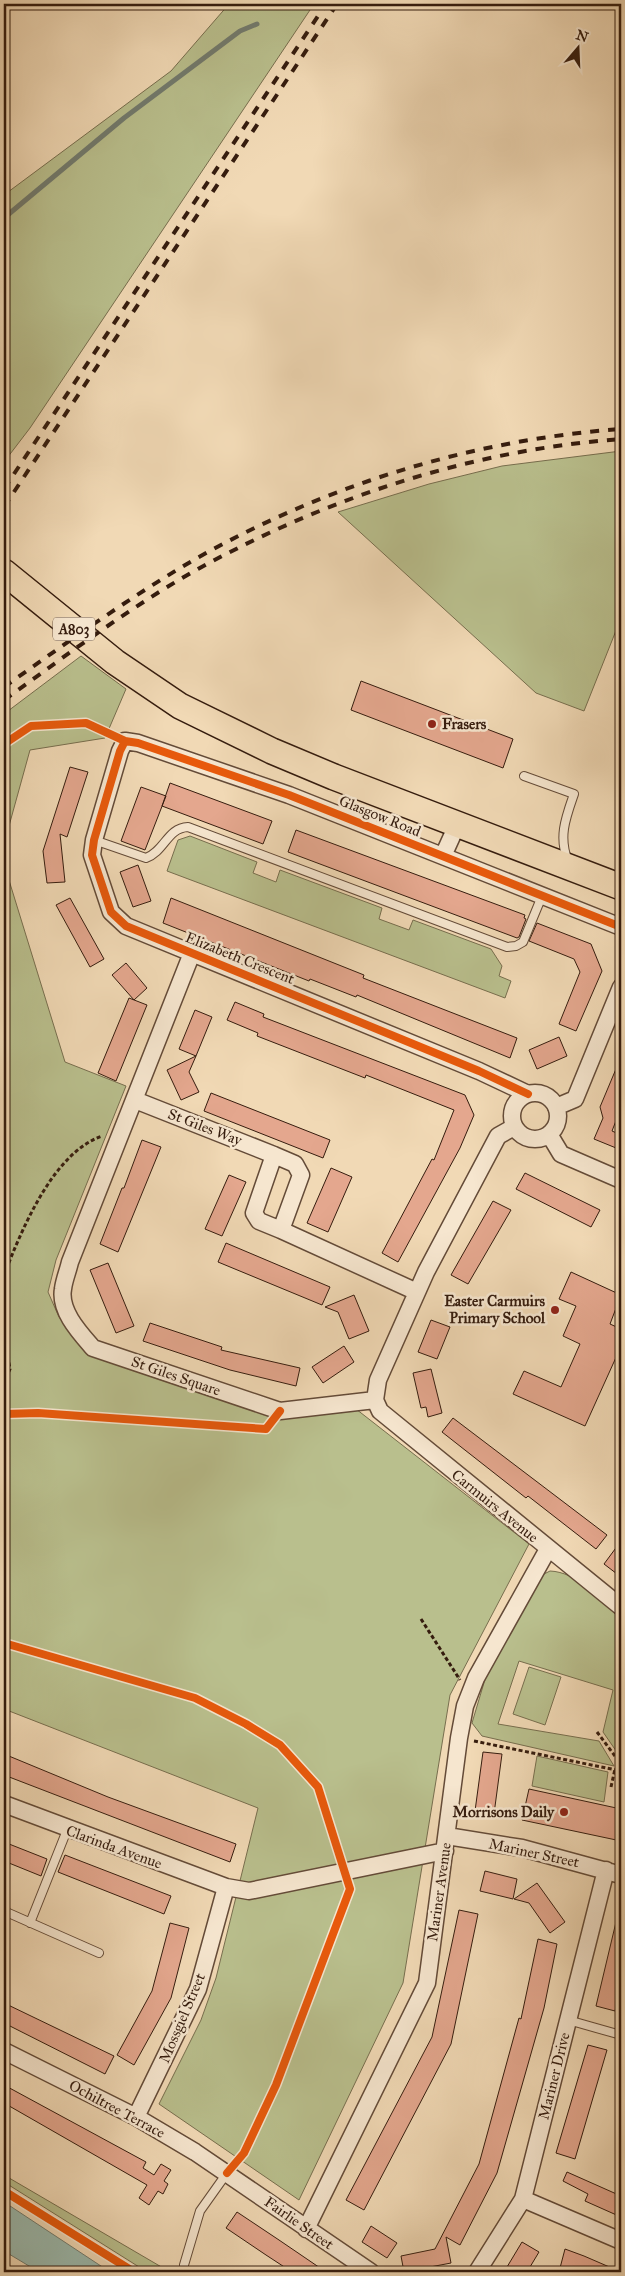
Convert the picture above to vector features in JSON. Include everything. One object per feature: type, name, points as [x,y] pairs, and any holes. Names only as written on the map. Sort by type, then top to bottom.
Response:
[{"type":"main road","name":"Glasgow Road","points":[[4,572],[115,662],[180,706],[272,751],[457,825],[621,887]]},
{"type":"street","name":"Elizabeth Crescent","points":[[125,741],[120,751],[94,840],[92,855],[111,912],[126,926],[479,1071],[528,1094]]},
{"type":"street","name":"Glasgow Road","points":[[125,741],[138,743],[290,795],[621,928]]},
{"type":"street","points":[[443,856],[457,825]]},
{"type":"street","name":"St Giles Square","points":[[192,953],[70,1262],[62,1291],[66,1311],[93,1348],[280,1411],[375,1400]]},
{"type":"street","points":[[556,1107],[575,1098],[621,988]]},
{"type":"street","points":[[536,1093],[546,1097],[556,1107],[557,1122],[549,1134],[534,1139],[520,1134],[514,1127],[512,1120],[515,1105],[528,1094],[536,1093]]},
{"type":"street","name":"St Giles Way","points":[[135,1100],[296,1164],[301,1176],[281,1230]]},
{"type":"street","points":[[375,1400],[378,1380],[417,1292],[498,1136],[514,1127]]},
{"type":"street","points":[[549,1134],[561,1154],[621,1180]]},
{"type":"street","points":[[274,1155],[254,1213],[259,1221],[417,1292]]},
{"type":"street","name":"Carmuirs Avenue","points":[[375,1400],[380,1411],[621,1607]]},
{"type":"street","name":"Mariner Avenue","points":[[306,2229],[426,1983],[446,1843],[458,1738],[465,1706],[476,1678],[548,1549]]},
{"type":"street","name":"Clarinda Avenue","points":[[4,1804],[66,1830],[226,1887]]},
{"type":"street","name":"Mariner Street","points":[[226,1887],[249,1891],[446,1843],[522,1848],[614,1872]]},
{"type":"street","name":"Mariner Drive","points":[[477,2272],[523,2199],[568,2020],[614,1872]]},
{"type":"street","name":"Mossgiel Street","points":[[136,2117],[198,1988],[226,1887]]},
{"type":"street","name":"Ochiltree Terrace","points":[[4,2051],[136,2117],[227,2173]]},
{"type":"street","name":"Fairlie Street","points":[[227,2173],[371,2272]]},
{"type":"street","points":[[523,2199],[621,2241]]},
{"type":"lane","points":[[524,776],[574,794],[563,824],[565,853],[570,868]]},
{"type":"lane","points":[[94,840],[146,858],[157,852],[172,832],[178,828],[188,827],[507,947],[516,946],[523,942],[542,896]]},
{"type":"lane","points":[[30,1923],[66,1830]]},
{"type":"lane","points":[[4,1911],[99,1953]]},
{"type":"lane","points":[[568,2020],[621,2035]]},
{"type":"lane","points":[[184,2265],[200,2211],[227,2173]]},
{"type":"path","points":[[4,1275],[17,1241],[43,1193],[70,1156],[93,1139],[124,1128]]},
{"type":"path","points":[[4,1337],[10,1368],[4,1382]]},
{"type":"path","points":[[421,1619],[458,1679],[471,1691]]},
{"type":"path","points":[[597,1732],[621,1764]]},
{"type":"path","points":[[458,1738],[621,1770]]},
{"type":"path","points":[[611,1787],[615,1769]]},
{"type":"path","points":[[621,1778],[617,1784],[621,1786]]},
{"type":"green space","points":[[229,4],[314,4],[30,428],[4,462],[4,195],[171,71]]},
{"type":"green space","points":[[621,451],[621,618],[584,711],[536,693],[338,512],[429,484],[502,466]]},
{"type":"green space","points":[[81,656],[126,689],[105,738],[30,750],[4,844],[4,714]]},
{"type":"green space","points":[[190,836],[257,862],[253,873],[276,882],[280,870],[382,908],[379,919],[409,930],[413,920],[491,949],[502,966],[499,976],[511,981],[505,998],[167,871],[178,840]]},
{"type":"green space","points":[[4,864],[65,1062],[126,1086],[56,1260],[48,1292],[59,1317],[83,1350],[281,1418],[356,1409],[529,1544],[450,1695],[403,1983],[299,2200],[159,2104],[201,2020],[216,1978],[258,1808],[4,1709]]},
{"type":"green space","points":[[550,1571],[570,1576],[579,1581],[621,1615],[621,1758],[603,1732],[613,1690],[519,1661],[498,1724],[599,1741],[614,1766],[482,1736],[472,1723],[486,1676],[542,1575]]},
{"type":"green space","points":[[529,1667],[561,1677],[545,1725],[513,1714]]},
{"type":"green space","points":[[537,1756],[608,1772],[604,1802],[532,1786]]},
{"type":"green space","points":[[4,2175],[170,2272],[147,2272],[4,2182]]},
{"type":"shaded area","points":[[4,2202],[110,2272],[39,2272],[4,2251]]},
{"type":"building","name":"Frasers","points":[[361,681],[513,739],[503,768],[351,710]]},
{"type":"building","points":[[70,767],[88,772],[67,837],[60,834],[65,882],[47,883],[43,851]]},
{"type":"building","points":[[170,783],[272,821],[263,844],[162,806]]},
{"type":"building","points":[[141,787],[166,796],[145,850],[121,841]]},
{"type":"building","points":[[296,830],[525,915],[524,918],[526,919],[519,937],[517,938],[288,852]]},
{"type":"building","points":[[138,865],[151,901],[133,907],[120,872]]},
{"type":"building","points":[[70,898],[104,959],[90,967],[56,905]]},
{"type":"building","points":[[171,898],[364,975],[363,978],[517,1038],[510,1058],[357,995],[356,997],[310,979],[309,981],[163,923]]},
{"type":"building","points":[[537,923],[591,944],[602,971],[576,1031],[559,1024],[580,972],[574,959],[529,941]]},
{"type":"building","points":[[126,963],[147,988],[134,1000],[112,975]]},
{"type":"building","points":[[129,998],[147,1005],[116,1081],[98,1073]]},
{"type":"building","points":[[235,1002],[264,1014],[263,1017],[465,1095],[474,1115],[460,1148],[398,1262],[382,1253],[432,1159],[434,1160],[454,1110],[366,1075],[365,1078],[257,1036],[258,1033],[227,1020]]},
{"type":"building","points":[[195,1010],[212,1017],[196,1056],[179,1049]]},
{"type":"building","points":[[559,1037],[567,1056],[537,1069],[529,1050]]},
{"type":"building","points":[[196,1056],[189,1072],[199,1092],[181,1100],[167,1070]]},
{"type":"building","points":[[621,1057],[621,1108],[612,1131],[621,1135],[621,1150],[594,1139],[603,1118],[600,1107]]},
{"type":"building","points":[[211,1093],[330,1140],[323,1158],[204,1111]]},
{"type":"building","points":[[142,1140],[161,1147],[118,1252],[100,1244]]},
{"type":"building","points":[[331,1168],[352,1177],[328,1232],[307,1223]]},
{"type":"building","points":[[525,1173],[600,1210],[591,1227],[516,1189]]},
{"type":"building","points":[[229,1175],[246,1182],[222,1236],[205,1229]]},
{"type":"building","points":[[493,1201],[511,1210],[468,1284],[451,1275]]},
{"type":"building","points":[[226,1243],[330,1287],[322,1305],[218,1262]]},
{"type":"building","points":[[108,1263],[134,1326],[116,1333],[90,1270]]},
{"type":"building","points":[[571,1272],[621,1295],[610,1324],[621,1329],[621,1355],[618,1353],[585,1426],[513,1394],[524,1371],[561,1387],[580,1344],[563,1336],[576,1306],[559,1299]]},
{"type":"building","points":[[354,1295],[369,1331],[349,1339],[338,1312],[325,1307]]},
{"type":"building","points":[[431,1320],[450,1327],[437,1359],[418,1352]]},
{"type":"building","points":[[150,1323],[222,1347],[221,1350],[300,1368],[296,1386],[230,1370],[143,1341]]},
{"type":"building","points":[[344,1346],[354,1362],[323,1383],[312,1367]]},
{"type":"building","points":[[431,1369],[442,1413],[428,1417],[426,1407],[421,1408],[413,1373]]},
{"type":"building","points":[[453,1418],[607,1535],[596,1549],[528,1496],[526,1498],[442,1432]]},
{"type":"building","points":[[621,1541],[621,1577],[604,1564]]},
{"type":"building","points":[[483,1752],[502,1754],[494,1814],[475,1811]]},
{"type":"building","points":[[4,1754],[108,1797],[236,1844],[230,1862],[4,1775]]},
{"type":"building","name":"Morrisons Daily","points":[[529,1789],[621,1809],[621,1841],[522,1820]]},
{"type":"building","points":[[4,1842],[47,1859],[41,1876],[4,1861]]},
{"type":"building","points":[[65,1855],[171,1896],[164,1914],[58,1872]]},
{"type":"building","points":[[485,1871],[517,1879],[513,1899],[480,1891]]},
{"type":"building","points":[[537,1883],[565,1922],[550,1933],[529,1903],[514,1899]]},
{"type":"building","points":[[459,1910],[478,1914],[451,2044],[364,2210],[346,2200],[432,2037]]},
{"type":"building","points":[[616,1922],[621,1922],[621,1986],[615,2011],[596,2006]]},
{"type":"building","points":[[170,1923],[189,1928],[171,1998],[134,2065],[117,2055],[152,1991]]},
{"type":"building","points":[[538,1939],[557,1944],[544,2008],[497,2173],[460,2245],[446,2237],[451,2263],[404,2272],[401,2256],[435,2249],[479,2164],[519,2018],[521,2019]]},
{"type":"building","points":[[4,2003],[114,2056],[105,2074],[4,2023]]},
{"type":"building","points":[[588,2045],[607,2050],[575,2159],[556,2153]]},
{"type":"building","points":[[4,2085],[146,2162],[143,2168],[154,2175],[161,2164],[171,2170],[164,2181],[168,2184],[163,2194],[158,2191],[149,2205],[139,2198],[147,2185],[4,2103]]},
{"type":"building","points":[[567,2172],[621,2196],[621,2217],[585,2201],[588,2194],[563,2181]]},
{"type":"building","points":[[237,2212],[326,2272],[292,2272],[266,2255],[226,2228]]},
{"type":"building","points":[[371,2226],[397,2243],[387,2258],[362,2242]]},
{"type":"building","points":[[522,2242],[539,2252],[527,2272],[504,2272]]},
{"type":"building","points":[[565,2249],[621,2272],[571,2272],[560,2268]]},
{"type":"waterway","points":[[4,218],[124,118],[240,31],[257,24]]},
{"type":"railway","points":[[4,489],[326,4]]},
{"type":"railway","points":[[4,507],[337,4]]},
{"type":"railway","points":[[4,687],[96,622],[192,561],[242,534],[293,510],[345,489],[453,456],[509,444],[621,429]]},
{"type":"railway","points":[[4,700],[148,599],[198,569],[298,520],[350,499],[456,466],[510,454],[565,445],[621,439]]},
{"type":"cycle path","points":[[4,744],[31,726],[86,723],[125,741],[138,743],[289,795],[621,927]]},
{"type":"cycle path","points":[[125,741],[120,751],[94,840],[92,855],[111,912],[126,926],[479,1071],[528,1094]]},
{"type":"cycle path","points":[[4,1414],[38,1413],[266,1429],[280,1411]]},
{"type":"cycle path","points":[[4,1643],[195,1698],[246,1724],[280,1745],[318,1787],[350,1889],[276,2085],[244,2153],[227,2173]]},
{"type":"cycle path","points":[[4,2191],[134,2272]]},
{"type":"place","name":"Frasers","points":[[432,724]]},
{"type":"place","name":"Easter Carmuirs Primary School","points":[[555,1310]]},
{"type":"place","name":"Morrisons Daily","points":[[564,1812]]}]
